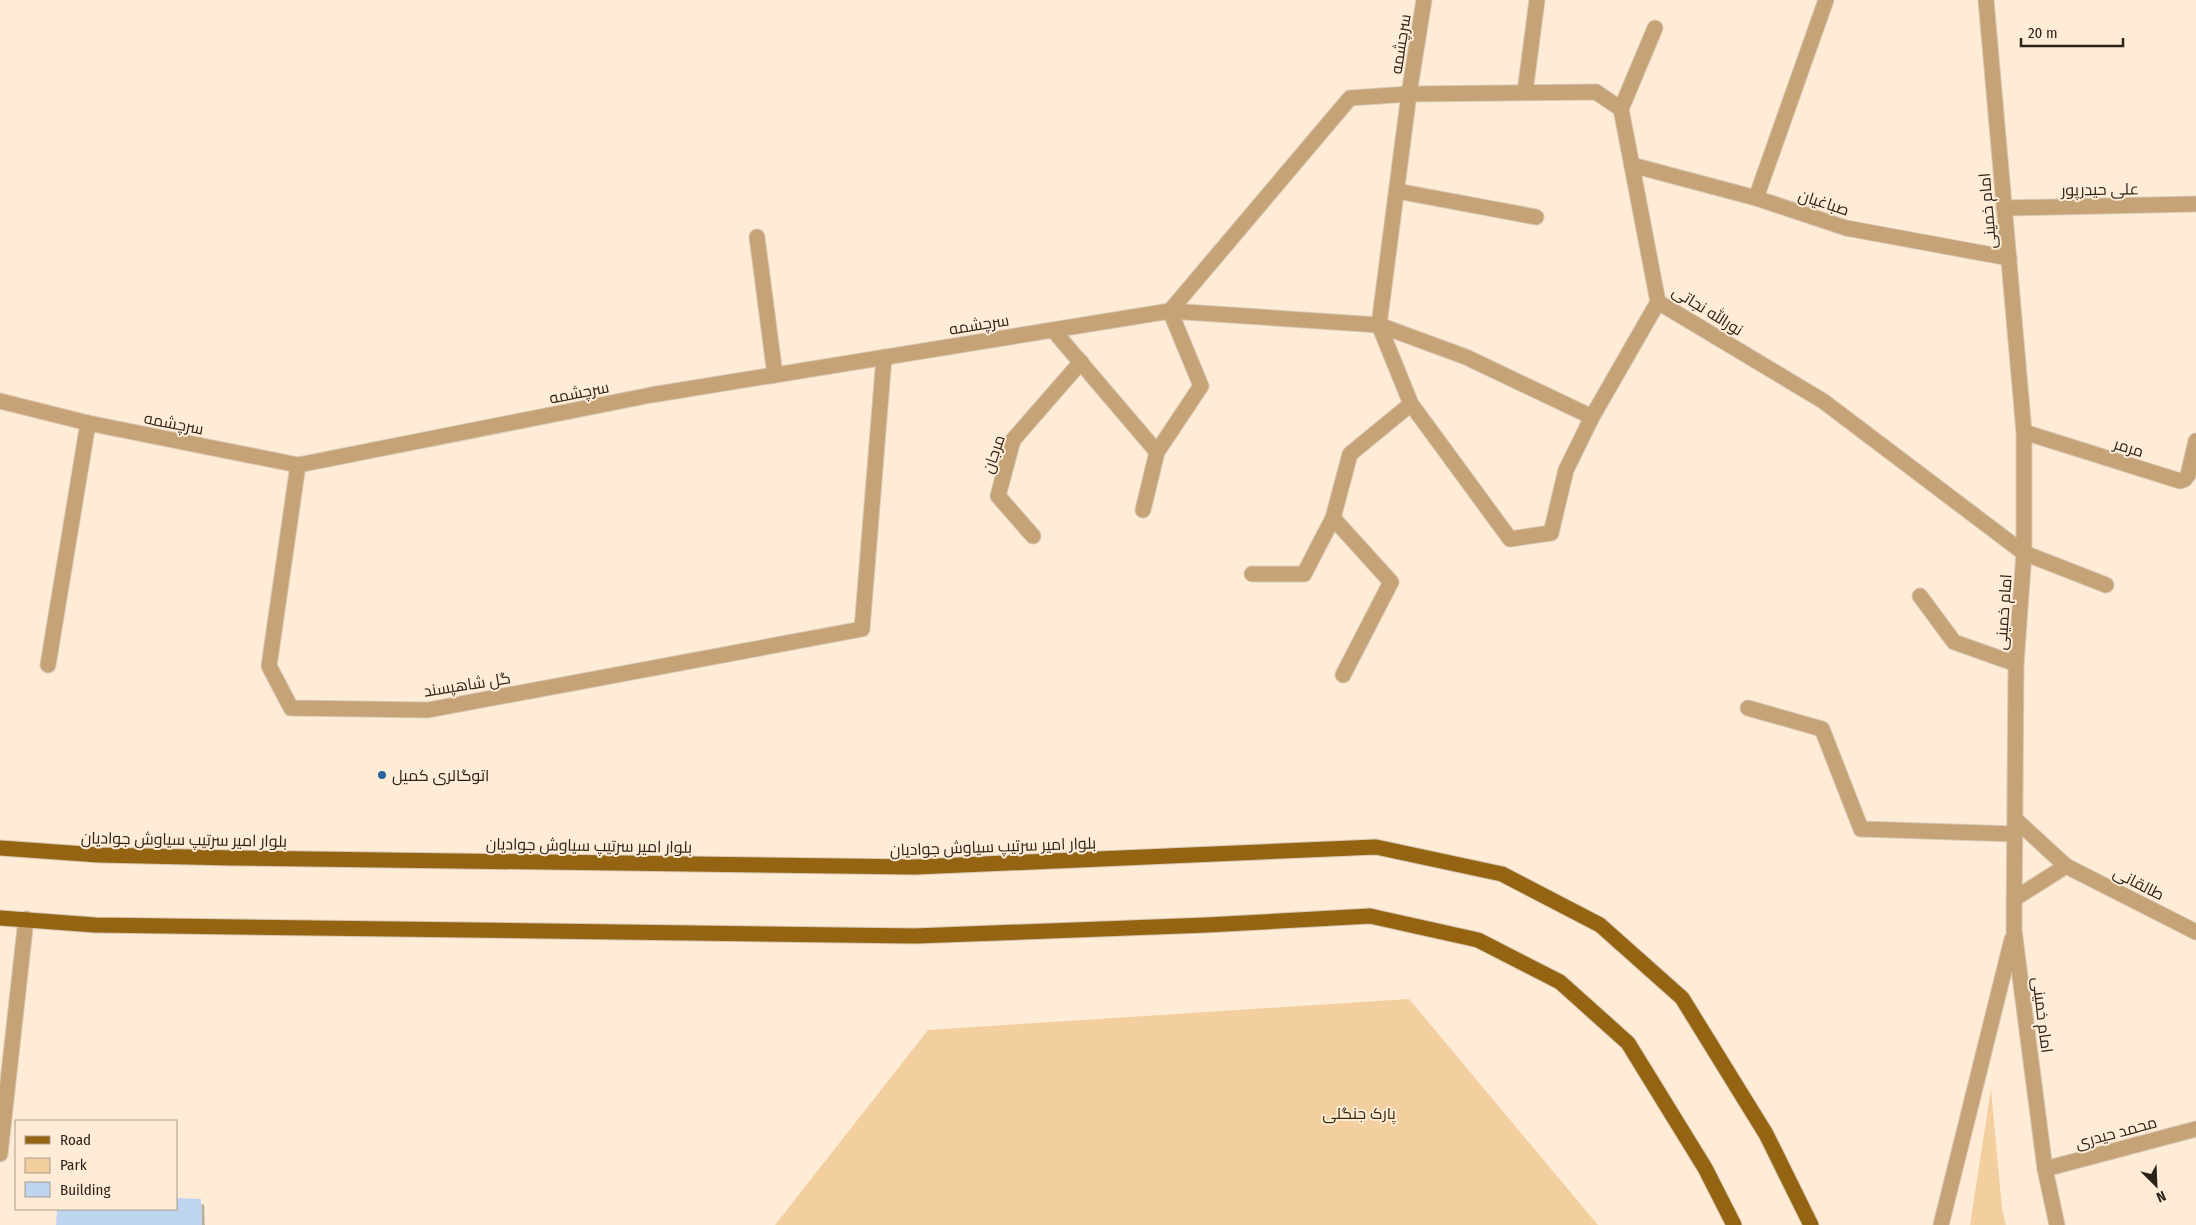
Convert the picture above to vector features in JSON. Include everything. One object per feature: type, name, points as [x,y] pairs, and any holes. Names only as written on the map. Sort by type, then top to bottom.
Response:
[{"type":"main road","name":"بلوار امیر سرتیپ سیاوش جوادیان","points":[[0,848],[98,855],[214,858],[914,867],[1376,847],[1502,874],[1600,925],[1682,998],[1766,1134],[1811,1225]]},
{"type":"main road","points":[[0,918],[124,925],[915,936],[1207,925],[1370,916],[1478,940],[1560,982],[1628,1043],[1705,1168],[1734,1225]]},
{"type":"street","name":"سرچشمه","points":[[1379,325],[1409,94],[1424,0]]},
{"type":"street","points":[[1526,92],[1537,0]]},
{"type":"street","points":[[1756,198],[1826,0]]},
{"type":"street","name":"امام خمینی","points":[[1986,0],[2024,432],[2024,553],[2016,664],[2014,930],[2045,1170],[2057,1225]]},
{"type":"street","points":[[1143,510],[1157,452],[1201,386],[1170,311],[1350,98],[1409,94],[1596,92],[1621,109],[1655,28]]},
{"type":"street","name":"نورالله نجاتی","points":[[1621,109],[1658,302],[1823,401],[2024,553],[2106,586]]},
{"type":"street","name":"صباغیان","points":[[1632,165],[1756,198],[1846,228],[2009,258]]},
{"type":"street","points":[[1397,191],[1536,217]]},
{"type":"street","name":"علی حیدرپور","points":[[2004,208],[2196,204]]},
{"type":"street","points":[[757,237],[775,375]]},
{"type":"street","points":[[1379,325],[1411,404],[1510,539],[1551,533],[1566,470],[1592,417],[1658,302]]},
{"type":"street","name":"سرچشمه","points":[[0,401],[88,423],[298,466],[651,395],[1170,311],[1379,325],[1466,357],[1592,417]]},
{"type":"street","points":[[1052,330],[1157,452]]},
{"type":"street","name":"گل شاهپسند","points":[[298,466],[269,666],[291,708],[428,710],[862,629],[884,356]]},
{"type":"street","name":"مرجان","points":[[1033,536],[998,496],[1013,440],[1081,362]]},
{"type":"street","points":[[1252,574],[1304,574],[1332,518],[1350,454],[1411,404]]},
{"type":"street","points":[[48,665],[88,423]]},
{"type":"street","name":"مرمر","points":[[2024,432],[2180,481],[2185,480],[2188,475],[2196,441]]},
{"type":"street","points":[[1332,518],[1391,582],[1343,675]]},
{"type":"street","points":[[1920,596],[1954,642],[2016,664]]},
{"type":"street","points":[[1748,708],[1822,729],[1860,829],[2016,827]]},
{"type":"street","name":"طالقانی","points":[[2016,827],[2066,866],[2195,929]]},
{"type":"street","points":[[2014,899],[2066,866]]},
{"type":"street","points":[[0,1154],[26,919]]},
{"type":"street","points":[[1941,1225],[2014,930]]},
{"type":"street","name":"محمد حیدری","points":[[2045,1170],[2196,1129]]},
{"type":"green space","name":"پارک جنگلی","points":[[1409,999],[1598,1225],[775,1225],[928,1030]]},
{"type":"green space","points":[[1991,1089],[2002,1209],[2006,1225],[1970,1225]]},
{"type":"building","points":[[178,1198],[201,1199],[202,1225],[56,1225],[57,1210],[178,1210]]},
{"type":"place","name":"اتوگالری کمیل","points":[[382,775]]}]
